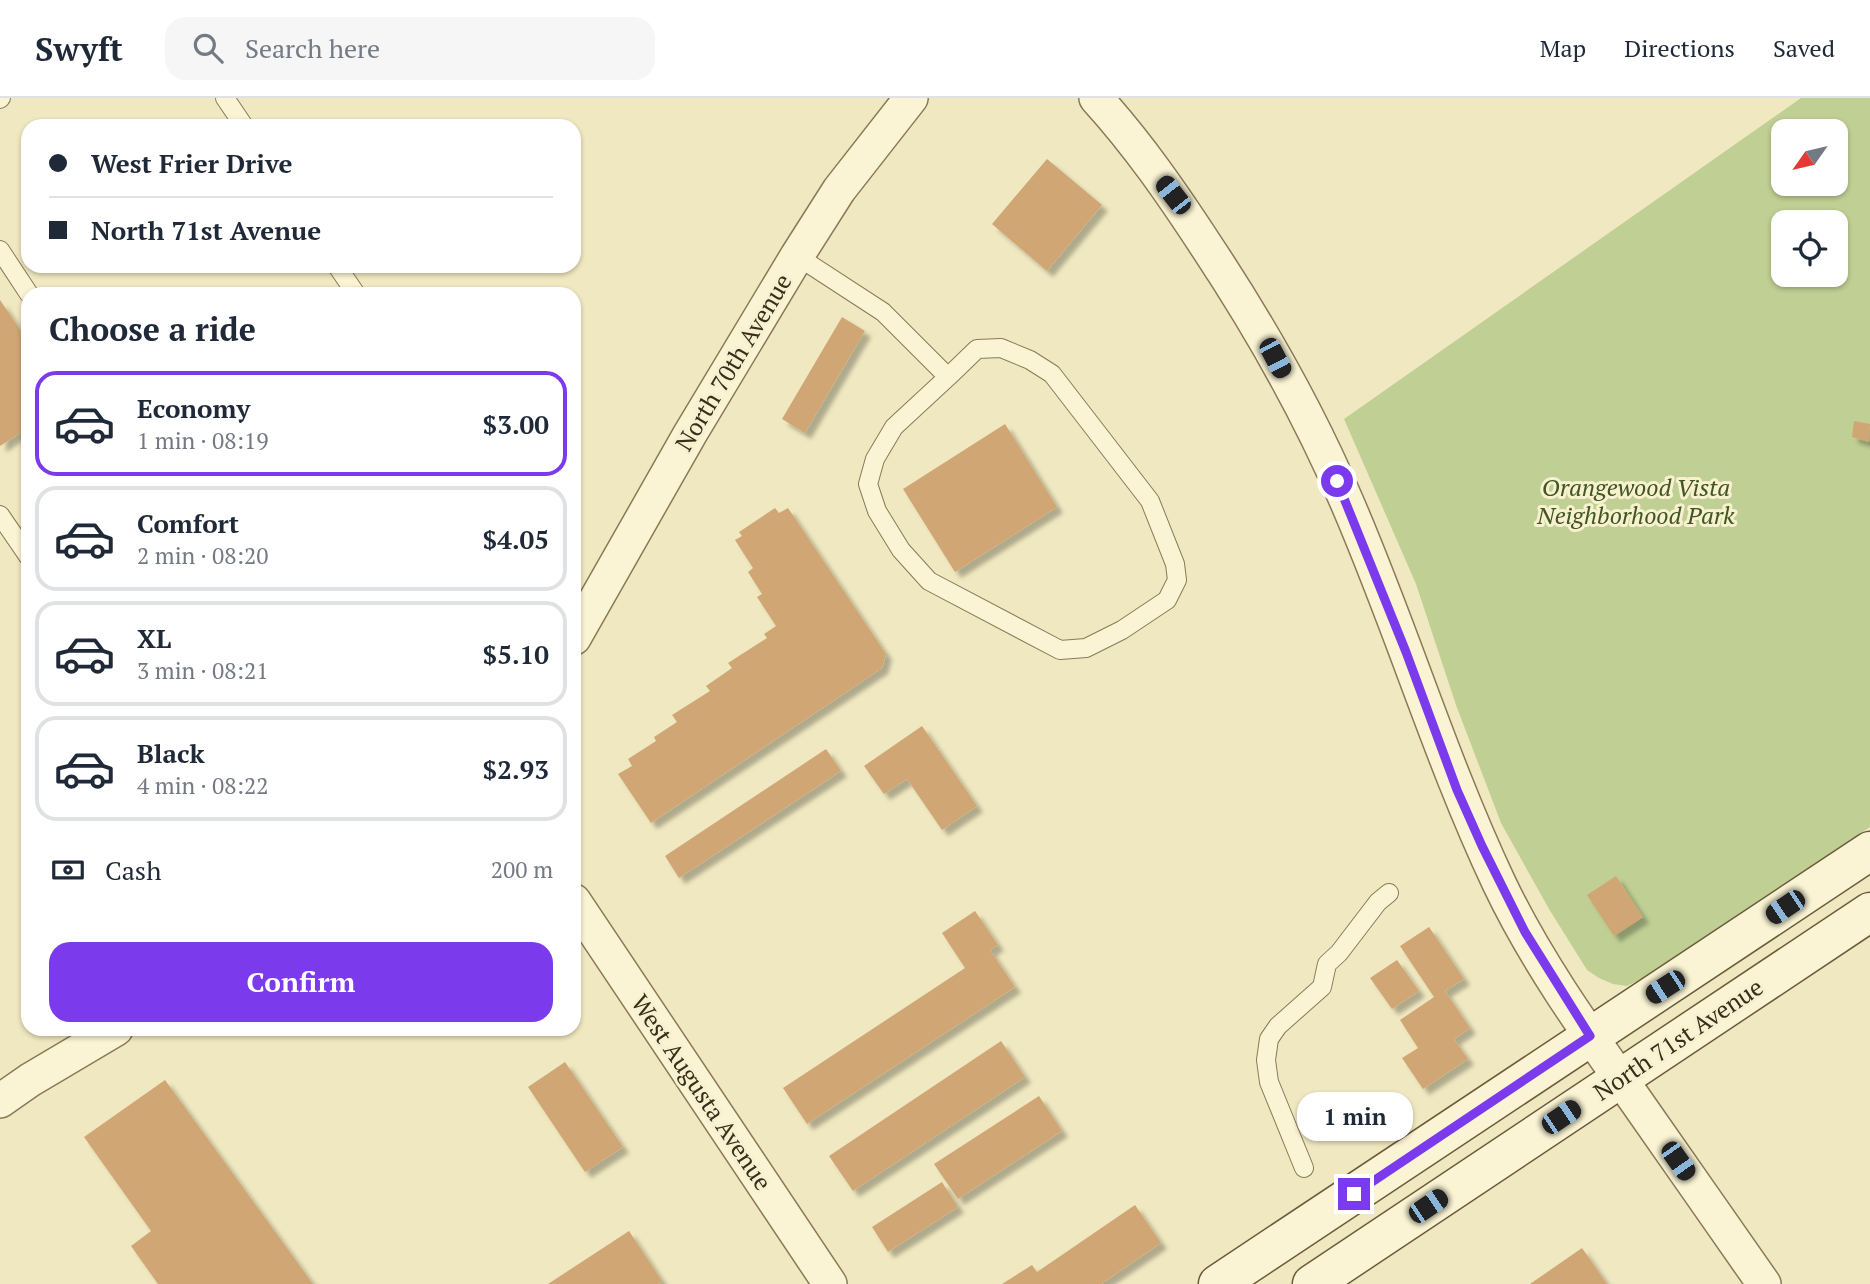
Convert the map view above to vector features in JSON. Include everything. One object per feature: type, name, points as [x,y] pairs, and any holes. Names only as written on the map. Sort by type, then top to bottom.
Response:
[{"type":"street","name":"North 70th Avenue","points":[[581,626],[690,434],[797,256],[839,190],[911,98]]},
{"type":"street","points":[[1096,98],[1173,195],[1215,259],[1275,358],[1318,438],[1347,502],[1457,790],[1525,932],[1590,1036],[1764,1284]]},
{"type":"street","name":"North 71st Avenue","points":[[1218,1284],[1870,850]]},
{"type":"street","name":"West Augusta Avenue","points":[[581,911],[830,1284]]},
{"type":"street","name":"North 71st Avenue","points":[[1312,1284],[1870,912]]},
{"type":"street","points":[[0,1101],[104,1036]]},
{"type":"street","points":[[1333,1208],[1362,1251]]},
{"type":"lane","points":[[225,98],[239,119]]},
{"type":"lane","points":[[0,250],[24,287]]},
{"type":"lane","points":[[797,256],[883,312],[948,377]]},
{"type":"lane","points":[[1001,348],[1030,360],[1052,374],[1150,501],[1175,564],[1177,580],[1167,600],[1122,630],[1086,648],[1060,650],[929,581],[901,550],[877,511],[868,484],[875,459],[894,427],[948,377],[977,349],[1001,348]]},
{"type":"lane","points":[[0,515],[21,546]]},
{"type":"lane","points":[[1304,1167],[1269,1083],[1266,1060],[1269,1039],[1278,1026],[1322,987],[1327,964],[1339,953],[1378,902],[1389,893]]},
{"type":"green space","name":"Orangewood Vista Neighborhood Park","points":[[1801,98],[1870,98],[1870,827],[1643,978],[1627,986],[1599,978],[1587,970],[1501,823],[1456,705],[1416,584],[1344,419],[1771,119],[1771,196],[1848,196],[1848,119],[1771,119]]},
{"type":"building","points":[[1047,159],[1102,205],[1047,271],[992,224]]},
{"type":"building","points":[[0,300],[21,331],[21,432],[0,446]]},
{"type":"building","points":[[842,317],[865,331],[805,433],[782,419]]},
{"type":"building","points":[[1854,421],[1870,424],[1869,442],[1852,437]]},
{"type":"building","points":[[1005,424],[1057,507],[955,572],[903,489]]},
{"type":"building","points":[[775,508],[779,513],[788,508],[886,654],[882,668],[651,823],[618,774],[632,766],[628,759],[656,741],[654,737],[677,722],[672,715],[710,691],[706,686],[732,668],[728,663],[767,638],[764,634],[776,626],[757,597],[762,594],[748,572],[753,568],[735,540],[742,536],[739,532]]},
{"type":"building","points":[[922,726],[977,806],[942,830],[907,779],[884,794],[864,766]]},
{"type":"building","points":[[826,749],[841,771],[679,878],[665,856]]},
{"type":"building","points":[[1616,876],[1643,917],[1614,936],[1587,895]]},
{"type":"building","points":[[975,911],[998,945],[990,950],[1015,987],[807,1124],[783,1088],[965,968],[942,933]]},
{"type":"building","points":[[1429,927],[1464,979],[1445,991],[1470,1028],[1454,1039],[1468,1059],[1423,1089],[1402,1058],[1418,1048],[1400,1020],[1434,997],[1400,946]]},
{"type":"building","points":[[1397,960],[1419,991],[1392,1009],[1370,978]]},
{"type":"building","points":[[1001,1041],[1025,1077],[853,1191],[829,1156]]},
{"type":"building","points":[[565,1062],[623,1147],[585,1172],[528,1087]]},
{"type":"building","points":[[165,1080],[313,1284],[158,1284],[131,1246],[151,1231],[84,1137]]},
{"type":"building","points":[[1039,1096],[1062,1131],[958,1199],[934,1164]]},
{"type":"building","points":[[942,1182],[958,1207],[888,1252],[872,1227]]},
{"type":"building","points":[[1135,1205],[1161,1243],[1101,1284],[1002,1284],[1032,1265],[1037,1272]]},
{"type":"building","points":[[629,1231],[662,1281],[657,1284],[548,1284]]},
{"type":"building","points":[[1582,1248],[1607,1284],[1530,1284]]},
{"type":"route","points":[[1337,481],[1406,652],[1457,790],[1482,846],[1525,932],[1590,1036],[1354,1194]]}]
